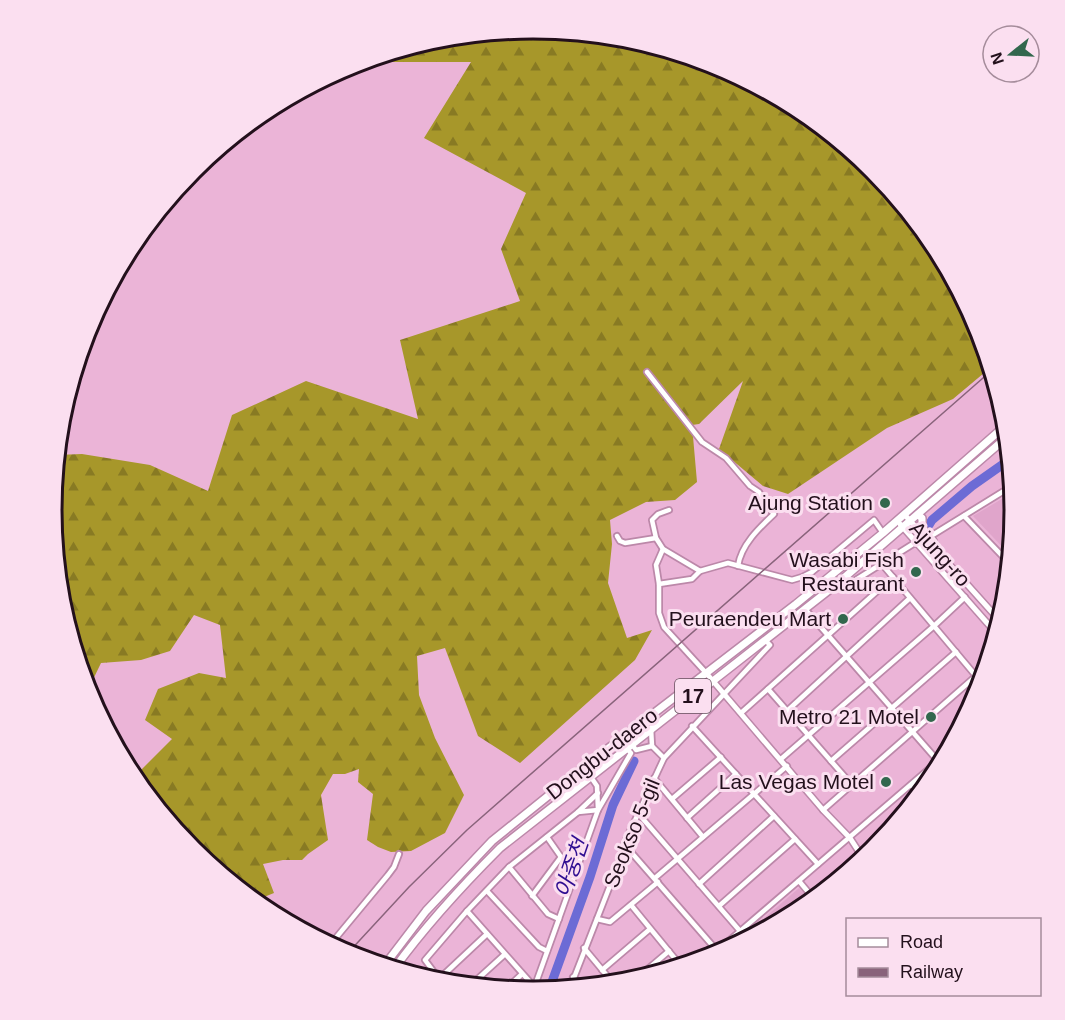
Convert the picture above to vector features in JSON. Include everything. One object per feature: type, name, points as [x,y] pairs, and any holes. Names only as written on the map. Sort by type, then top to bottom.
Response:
[{"type":"main road","name":"Dongbu-daero","points":[[390,959],[426,911],[492,841],[584,767],[707,674],[883,533],[996,433]]},
{"type":"main road","name":"Dongbu-daero","points":[[400,962],[427,926],[500,848],[591,776],[631,749],[651,728],[838,583],[998,445]]},
{"type":"main road","points":[[918,514],[922,518],[922,528],[931,536],[932,545]]},
{"type":"street","points":[[647,372],[702,442],[726,458],[750,486],[759,492],[766,506],[774,514],[759,528],[740,555],[738,566]]},
{"type":"street","points":[[931,536],[1003,492]]},
{"type":"street","points":[[669,510],[658,514],[651,520],[657,538],[663,549],[700,571]]},
{"type":"street","name":"Ajung-ro","points":[[904,514],[992,612]]},
{"type":"street","points":[[964,516],[1001,554]]},
{"type":"street","points":[[659,584],[692,579],[700,571],[729,563],[792,580],[802,578],[874,520],[883,533]]},
{"type":"street","name":"Ajung-ro","points":[[897,520],[989,625]]},
{"type":"street","points":[[617,536],[620,542],[625,543],[657,538]]},
{"type":"street","points":[[838,583],[843,588],[913,544],[918,544]]},
{"type":"street","points":[[663,549],[656,565],[659,584],[659,613],[664,627],[850,838],[858,850]]},
{"type":"street","points":[[881,563],[974,674]]},
{"type":"street","points":[[741,713],[893,577]]},
{"type":"street","name":"Ajung-ro","points":[[781,759],[903,654],[965,597]]},
{"type":"street","points":[[787,711],[910,598]]},
{"type":"street","points":[[805,609],[934,756]]},
{"type":"street","name":"Seokso 5-gil","points":[[573,977],[618,866],[624,844],[664,758],[770,645],[766,640]]},
{"type":"street","points":[[831,761],[956,652]]},
{"type":"street","points":[[823,810],[972,680]]},
{"type":"street","points":[[768,689],[852,785]]},
{"type":"street","points":[[692,726],[818,864]]},
{"type":"street","points":[[651,728],[652,746],[664,758]]},
{"type":"street","points":[[536,981],[598,810],[631,749],[652,746]]},
{"type":"street","points":[[672,799],[721,757]]},
{"type":"street","points":[[597,919],[610,922],[631,905],[678,858],[787,766]]},
{"type":"street","points":[[584,767],[591,776],[598,793],[598,810]]},
{"type":"street","points":[[687,818],[736,774]]},
{"type":"street","points":[[654,778],[703,837]]},
{"type":"street","points":[[736,935],[918,780]]},
{"type":"street","points":[[432,970],[425,960],[467,910],[509,867],[578,812],[598,793]]},
{"type":"street","points":[[578,812],[598,810]]},
{"type":"street","points":[[638,812],[740,931]]},
{"type":"street","points":[[699,884],[774,816]]},
{"type":"street","points":[[547,837],[561,857],[577,865]]},
{"type":"street","points":[[719,906],[795,839]]},
{"type":"street","points":[[624,844],[712,945]]},
{"type":"street","points":[[336,938],[388,875],[399,854]]},
{"type":"street","points":[[532,896],[561,857]]},
{"type":"street","points":[[509,867],[548,914],[559,919]]},
{"type":"street","points":[[799,881],[808,892]]},
{"type":"street","points":[[486,891],[539,947],[547,951]]},
{"type":"street","points":[[631,905],[675,959]]},
{"type":"street","points":[[467,910],[504,955],[530,981]]},
{"type":"street","points":[[602,970],[650,928]]},
{"type":"street","points":[[448,973],[487,934]]},
{"type":"street","points":[[584,948],[606,975]]},
{"type":"street","points":[[652,965],[669,951]]},
{"type":"street","points":[[479,978],[504,955]]},
{"type":"street","points":[[515,980],[522,974]]},
{"type":"shaded area","points":[[1003,498],[1001,546],[973,516]]},
{"type":"shaded area","points":[[799,888],[805,894],[794,902],[759,923]]},
{"type":"green space","points":[[502,40],[563,40],[594,43],[654,55],[684,64],[713,75],[768,102],[819,136],[843,156],[887,199],[906,223],[924,248],[955,302],[968,330],[983,374],[953,399],[887,428],[788,494],[763,486],[719,449],[743,381],[699,424],[692,425],[697,482],[675,500],[646,502],[610,520],[612,544],[608,583],[627,638],[652,630],[635,660],[520,763],[478,736],[445,648],[417,656],[419,695],[435,738],[464,795],[445,833],[411,851],[391,852],[378,847],[367,840],[373,794],[358,782],[359,769],[345,774],[333,774],[321,795],[328,840],[302,860],[283,860],[263,864],[274,893],[264,897],[199,843],[178,821],[140,771],[172,739],[145,720],[158,689],[199,673],[226,678],[220,625],[194,615],[170,651],[141,660],[101,663],[93,680],[78,632],[66,571],[62,510],[65,455],[82,454],[150,465],[208,491],[232,415],[306,381],[418,419],[400,340],[520,301],[501,249],[526,193],[424,138],[471,62],[388,62],[441,48]]},
{"type":"waterway","points":[[929,525],[972,486],[1001,466]]},
{"type":"waterway","name":"아중천","points":[[553,980],[613,805],[634,761]]},
{"type":"railway","points":[[354,946],[409,887],[467,830],[984,377]]},
{"type":"place","name":"Ajung Station","points":[[885,503]]},
{"type":"place","name":"Wasabi Fish Restaurant","points":[[916,572]]},
{"type":"place","name":"Peuraendeu Mart","points":[[843,619]]},
{"type":"place","name":"Metro 21 Motel","points":[[931,717]]},
{"type":"place","name":"Las Vegas Motel","points":[[886,782]]}]
